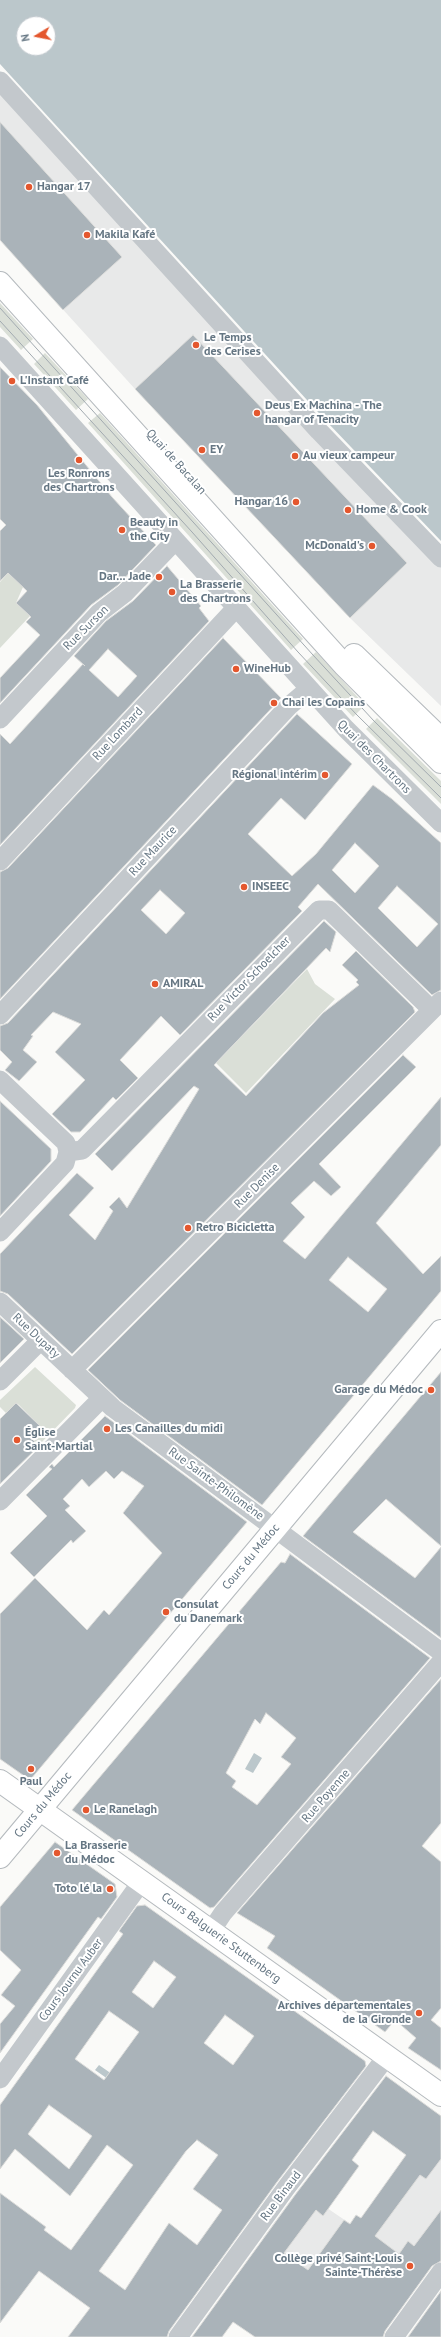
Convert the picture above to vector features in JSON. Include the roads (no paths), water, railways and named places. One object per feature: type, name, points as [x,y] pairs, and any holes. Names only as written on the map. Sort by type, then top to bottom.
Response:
[{"type":"main road","name":"Quai de Bacalan","points":[[0,267],[349,660]]},
{"type":"main road","name":"Quai de Bacalan","points":[[0,282],[349,660]]},
{"type":"main road","points":[[349,660],[441,739]]},
{"type":"main road","points":[[349,660],[441,762]]},
{"type":"main road","name":"Cours du Médoc","points":[[0,1857],[441,1331]]},
{"type":"main road","name":"Cours Balguerie Stuttenberg","points":[[0,1781],[441,2095]]},
{"type":"street","points":[[0,81],[174,283],[441,558]]},
{"type":"street","points":[[0,346],[308,689]]},
{"type":"street","name":"Rue Surson","points":[[0,719],[99,613],[125,593],[175,540]]},
{"type":"street","name":"Rue Lombard","points":[[0,861],[236,608]]},
{"type":"street","name":"Quai des Chartrons","points":[[308,689],[378,762],[441,823]]},
{"type":"street","name":"Rue Maurice","points":[[0,1014],[289,706],[308,689]]},
{"type":"street","name":"Rue Victor Schoelcher","points":[[68,1152],[82,1150],[319,910],[330,910],[437,1006]]},
{"type":"street","name":"Rue Denise","points":[[72,1370],[437,1006]]},
{"type":"street","points":[[0,1080],[66,1143],[68,1152],[65,1163],[0,1232]]},
{"type":"street","name":"Rue Dupaty","points":[[0,1302],[72,1370]]},
{"type":"street","points":[[0,1381],[41,1340]]},
{"type":"street","name":"Rue Sainte-Philomène","points":[[72,1370],[102,1398],[441,1652]]},
{"type":"street","points":[[0,1501],[102,1398]]},
{"type":"street","name":"Rue Poyenne","points":[[211,1931],[223,1913],[441,1662]]},
{"type":"street","name":"Cours Journu Auber","points":[[0,2079],[142,1881]]},
{"type":"street","name":"Rue Binaud","points":[[178,2337],[286,2188],[387,2056]]},
{"type":"street","points":[[394,2337],[441,2272]]},
{"type":"tram line","points":[[0,308],[313,655],[374,721],[441,787]]},
{"type":"tram line","points":[[0,321],[192,532],[298,652],[356,714],[441,798]]},
{"type":"place","name":"Hangar 17","points":[[29,187]]},
{"type":"place","name":"Makila Kafé","points":[[87,235]]},
{"type":"place","name":"Le Temps des Cerises","points":[[196,345]]},
{"type":"place","name":"L'Instant Café","points":[[12,381]]},
{"type":"place","name":"Deus Ex Machina - The hangar of Tenacity","points":[[257,413]]},
{"type":"place","name":"EY","points":[[202,450]]},
{"type":"place","name":"Au vieux campeur","points":[[295,456]]},
{"type":"place","name":"Les Ronrons des Chartrons","points":[[79,460]]},
{"type":"place","name":"Hangar 16","points":[[296,502]]},
{"type":"place","name":"Home & Cook","points":[[348,510]]},
{"type":"place","name":"Beauty in the City","points":[[122,530]]},
{"type":"place","name":"McDonald's","points":[[372,546]]},
{"type":"place","name":"Dar... Jade","points":[[159,577]]},
{"type":"place","name":"La Brasserie des Chartrons","points":[[172,592]]},
{"type":"place","name":"WineHub","points":[[236,669]]},
{"type":"place","name":"Chai les Copains","points":[[274,703]]},
{"type":"place","name":"Régional intérim","points":[[325,775]]},
{"type":"place","name":"INSEEC","points":[[244,887]]},
{"type":"place","name":"AMIRAL","points":[[155,984]]},
{"type":"place","name":"Retro Bicicletta","points":[[188,1228]]},
{"type":"place","name":"Garage du Médoc","points":[[431,1390]]},
{"type":"place","name":"Les Canailles du midi","points":[[107,1429]]},
{"type":"place","name":"Église Saint-Martial","points":[[17,1440]]},
{"type":"place","name":"Consulat du Danemark","points":[[166,1612]]},
{"type":"place","name":"Paul","points":[[31,1769]]},
{"type":"place","name":"Le Ranelagh","points":[[86,1810]]},
{"type":"place","name":"La Brasserie du Médoc","points":[[57,1853]]},
{"type":"place","name":"Toto lé la","points":[[110,1889]]},
{"type":"place","name":"Archives départementales de la Gironde","points":[[419,2013]]},
{"type":"place","name":"Collège privé Saint-Louis Sainte-Thérèse","points":[[410,2266]]}]
